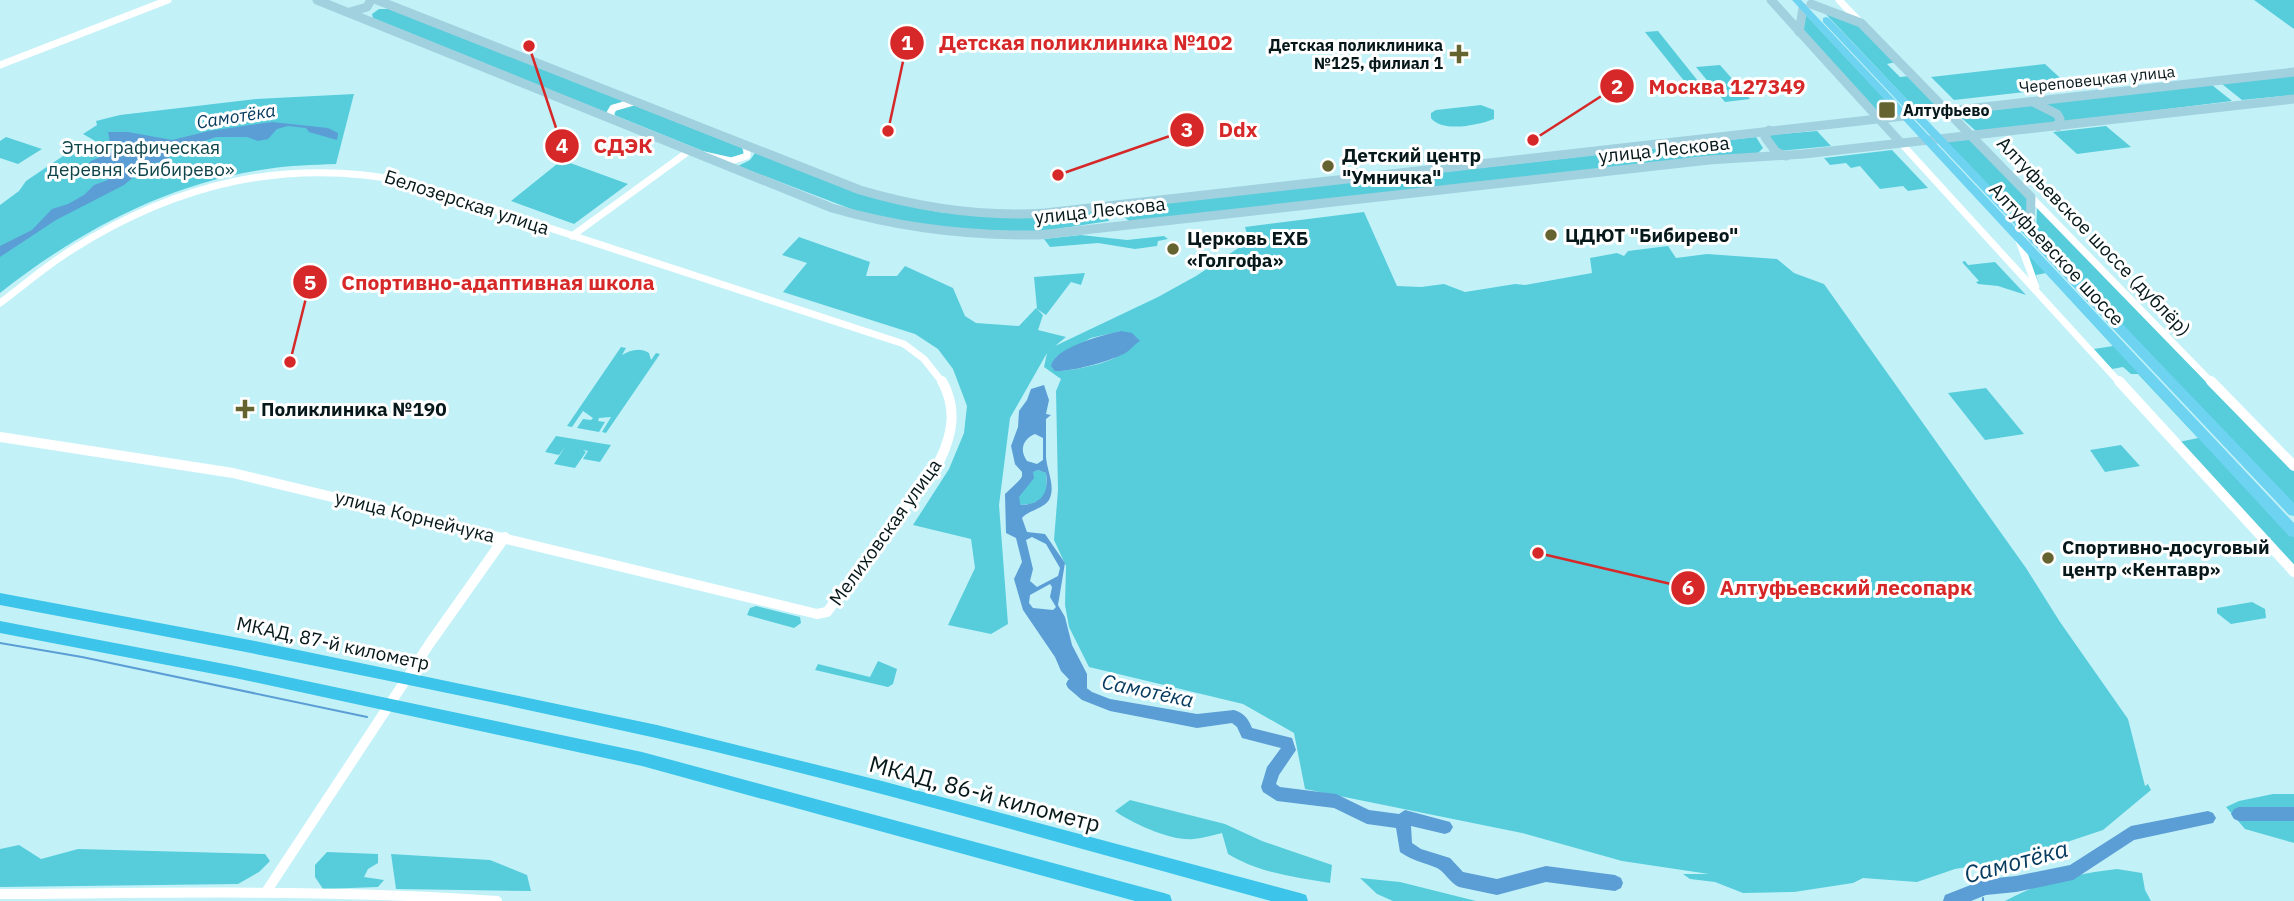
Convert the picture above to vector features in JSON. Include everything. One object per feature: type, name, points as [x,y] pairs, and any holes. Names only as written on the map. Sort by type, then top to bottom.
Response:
[{"type":"highway","name":"МКАД, 87-й километр","points":[[0,600],[255,647],[657,732]]},
{"type":"highway","points":[[0,627],[235,672],[642,759],[1164,901]]},
{"type":"highway","name":"МКАД, 86-й километр","points":[[657,732],[882,788],[1300,901]]},
{"type":"main road","name":"улица Лескова","points":[[317,0],[822,204],[876,221],[921,231],[1005,236],[1088,230],[1709,160],[1767,158],[1932,139]]},
{"type":"main road","name":"улица Лескова","points":[[374,0],[851,186],[902,202],[953,210],[1021,214],[1903,115]]},
{"type":"main road","points":[[350,12],[367,7],[374,0]]},
{"type":"main road","points":[[1770,0],[1900,142]]},
{"type":"main road","points":[[1799,32],[1804,3],[1861,23]]},
{"type":"main road","name":"Алтуфьевское шоссе","points":[[1804,3],[1914,113],[1932,139],[2017,237],[2294,532]]},
{"type":"main road","name":"Алтуфьевское шоссе","points":[[1804,3],[1903,115],[1932,139],[2034,240],[2294,511]]},
{"type":"main road","name":"Алтуфьевское шоссе (дублёр)","points":[[1861,23],[2031,197]]},
{"type":"main road","name":"Череповецкая улица","points":[[1903,115],[2294,72]]},
{"type":"main road","points":[[1932,139],[2294,99]]},
{"type":"main road","points":[[2029,101],[2055,111],[2060,119],[2058,127]]},
{"type":"main road","points":[[1769,130],[1765,137],[1776,152],[1788,156]]},
{"type":"main road","points":[[1747,133],[1759,138],[1769,150],[1767,158]]},
{"type":"main road","points":[[2031,197],[2030,230],[2034,240]]},
{"type":"street","points":[[0,65],[168,0]]},
{"type":"street","name":"Алтуфьевское шоссе (дублёр)","points":[[1839,0],[1861,23]]},
{"type":"street","points":[[612,120],[610,113],[613,108],[634,102]]},
{"type":"street","points":[[1900,142],[2294,572]]},
{"type":"street","points":[[699,155],[738,161],[747,156],[747,145]]},
{"type":"street","points":[[572,236],[689,151]]},
{"type":"street","name":"Белозерская улица","points":[[0,303],[74,248],[127,219],[194,193],[277,173],[348,170],[387,176],[877,334],[920,354],[939,373]]},
{"type":"street","name":"Алтуфьевское шоссе (дублёр)","points":[[2031,197],[2294,467]]},
{"type":"street","points":[[2017,237],[2038,292]]},
{"type":"street","name":"Мелиховская улица","points":[[827,612],[937,465],[950,435],[953,419],[953,407],[939,373]]},
{"type":"street","name":"улица Корнейчука","points":[[0,437],[233,473],[817,614],[827,612]]},
{"type":"street","points":[[266,892],[430,643],[505,537]]},
{"type":"street","points":[[0,894],[266,892],[414,895],[497,901]]},
{"type":"green space","points":[[2254,0],[2294,0],[2294,29]]},
{"type":"green space","points":[[379,9],[390,9],[623,101],[606,113],[373,18],[372,14]]},
{"type":"green space","points":[[1822,10],[1860,24],[1896,62],[1887,64],[1900,77],[1910,76],[1938,109],[1915,108]]},
{"type":"green space","points":[[1805,14],[1895,110],[1893,114],[1876,112],[1803,32]]},
{"type":"green space","points":[[1658,31],[1698,81],[1685,82],[1645,32]]},
{"type":"green space","points":[[2045,64],[2070,87],[1954,100],[1931,77]]},
{"type":"green space","points":[[1720,65],[1750,99],[1725,102],[1696,67]]},
{"type":"green space","points":[[2294,75],[2294,95],[2242,100],[2222,84]]},
{"type":"green space","points":[[2212,85],[2232,101],[2062,122],[2042,103]]},
{"type":"green space","name":"Этнографическая деревня «Бибирево»","points":[[354,94],[336,164],[284,167],[230,176],[159,198],[125,213],[60,250],[0,293],[0,205],[19,191],[26,181],[69,152],[82,153],[97,142],[83,134],[97,125],[96,121],[120,115],[256,99]]},
{"type":"green space","points":[[634,105],[742,148],[744,154],[735,159],[708,153],[614,115],[617,109]]},
{"type":"green space","points":[[1481,105],[1494,110],[1494,119],[1452,126],[1436,123],[1431,118],[1431,113],[1436,110]]},
{"type":"green space","points":[[2028,105],[2050,110],[2056,120],[2053,123],[1976,131],[1957,114]]},
{"type":"green space","points":[[2106,126],[2131,147],[2077,154],[2053,132]]},
{"type":"green space","points":[[1817,131],[1831,146],[1779,151],[1768,135]]},
{"type":"green space","points":[[6,137],[42,149],[18,164],[0,158],[0,141]]},
{"type":"green space","points":[[1756,137],[1763,148],[1757,154],[1130,222],[1121,214],[1129,207]]},
{"type":"green space","points":[[1970,138],[2028,197],[2026,224],[1947,143],[1948,140]]},
{"type":"green space","points":[[1892,150],[1928,188],[1908,191],[1903,186],[1880,189],[1860,166],[1851,168],[1846,163],[1830,165],[1824,158]]},
{"type":"green space","points":[[755,153],[848,188],[920,209],[945,213],[1102,211],[1106,212],[1109,221],[1037,232],[940,229],[859,212],[738,166],[750,160]]},
{"type":"green space","points":[[562,160],[628,184],[574,224],[511,201]]},
{"type":"green space","points":[[2037,207],[2294,469],[2294,505],[2036,234]]},
{"type":"green space","points":[[1364,212],[1397,286],[1444,284],[1465,292],[1515,284],[1525,285],[1592,273],[1590,258],[1617,253],[1624,256],[1628,251],[1668,246],[1676,258],[1707,254],[1777,259],[1794,273],[1824,284],[2026,568],[2128,719],[2145,786],[2148,784],[2151,790],[2103,830],[2019,858],[1955,869],[1917,882],[1863,878],[1853,883],[1794,892],[1743,893],[1715,882],[1690,879],[1683,874],[1709,874],[1622,861],[1522,833],[1305,789],[1294,733],[1243,704],[1089,667],[1069,627],[1065,605],[1066,566],[1054,540],[1058,490],[1056,391],[1061,379],[1044,367],[1047,353],[1010,418],[999,505],[1008,624],[991,634],[948,625],[975,568],[971,539],[913,525],[949,469],[964,433],[967,406],[953,369],[938,349],[915,334],[783,292],[807,263],[782,255],[799,237],[870,262],[866,276],[897,276],[905,266],[953,288],[965,316],[976,323],[1019,326],[1036,308],[1043,315],[1038,330],[1066,337],[1055,346],[1196,276],[1249,241],[1245,227]],"holes":[[[1121,331],[1132,346],[1108,361],[1058,371],[1056,357],[1091,338]]]},
{"type":"green space","points":[[1081,235],[1127,240],[1164,236],[1168,239],[1158,241],[1157,246],[1135,249],[1098,243],[1050,247],[1044,239]]},
{"type":"green space","points":[[2027,251],[2294,537],[2294,566],[2179,442],[2198,438],[2138,374],[2131,374],[2123,367],[2112,369],[2094,349],[2113,346],[2046,273],[2036,275],[2041,292]]},
{"type":"green space","points":[[1965,261],[1968,265],[1995,262],[2026,295],[1998,286],[1978,284],[1976,282],[1979,281],[1962,262]]},
{"type":"green space","points":[[1085,273],[1081,285],[1071,282],[1046,315],[1037,309],[1034,277]]},
{"type":"green space","points":[[621,347],[626,348],[622,355],[642,350],[649,353],[651,360],[656,353],[660,354],[606,433],[602,432],[611,417],[599,418],[598,421],[605,422],[599,432],[577,428],[583,419],[593,418],[583,411],[572,427],[567,426]]},
{"type":"green space","points":[[1986,388],[2024,434],[1985,440],[1948,393]]},
{"type":"green space","points":[[556,436],[611,445],[600,462],[583,459],[588,451],[583,450],[586,452],[575,468],[554,464],[565,447],[559,455],[545,452]]},
{"type":"green space","points":[[2121,445],[2140,466],[2105,472],[2090,450]]},
{"type":"green space","points":[[1038,470],[1046,473],[1047,491],[1043,499],[1021,505],[1015,498],[1018,488],[1026,477]]},
{"type":"green space","points":[[2252,602],[2265,609],[2266,618],[2231,624],[2217,613],[2217,608]]},
{"type":"green space","points":[[756,606],[800,617],[801,623],[794,628],[747,615],[750,608]]},
{"type":"green space","points":[[878,661],[897,669],[893,684],[888,687],[815,670],[818,664],[870,677]]},
{"type":"green space","points":[[2273,794],[2294,794],[2294,843],[2245,829],[2226,807],[2239,801]]},
{"type":"green space","points":[[1130,800],[1225,824],[1262,841],[1332,865],[1330,883],[1252,866],[1228,854],[1222,833],[1185,839],[1153,831],[1115,811]]},
{"type":"green space","points":[[19,845],[41,859],[78,849],[265,854],[270,861],[259,872],[238,884],[0,887],[0,849]]},
{"type":"green space","points":[[327,852],[378,854],[378,863],[368,869],[364,877],[384,880],[378,887],[323,889],[315,877],[315,865]]},
{"type":"green space","points":[[391,854],[490,860],[527,875],[531,891],[396,889]]},
{"type":"green space","points":[[2117,869],[2142,873],[2145,890],[2151,901],[2005,901],[2059,879]]},
{"type":"green space","points":[[1360,878],[1400,882],[1476,901],[1393,901],[1377,894]]},
{"type":"shaded area","points":[[272,122],[328,128],[338,133],[337,140],[309,132],[306,128],[288,126],[277,129],[268,139],[258,141],[247,137],[216,137],[178,150],[166,160],[148,165],[124,185],[56,220],[0,257],[0,246],[32,230],[52,209],[68,204],[84,195],[94,185],[108,180],[107,177],[91,178],[84,175],[83,170],[91,161],[112,152],[108,132],[128,132],[172,140],[209,131]]},
{"type":"shaded area","points":[[1121,331],[1132,333],[1140,341],[1127,352],[1102,362],[1071,370],[1055,371],[1051,366],[1054,359],[1070,348]]},
{"type":"shaded area","points":[[1044,385],[1049,400],[1046,414],[1051,415],[1046,419],[1046,457],[1052,490],[1046,503],[1022,518],[1027,532],[1045,534],[1065,563],[1058,605],[1065,617],[1072,645],[1087,674],[1087,691],[1083,694],[1061,671],[1055,657],[1023,610],[1014,579],[1022,562],[1016,538],[1006,533],[1005,494],[1021,479],[1024,471],[1015,464],[1011,446],[1018,427],[1019,411],[1031,389]],"holes":[[[1035,434],[1043,438],[1043,460],[1037,464],[1027,461],[1023,453],[1028,439]],[[1038,470],[1046,473],[1045,492],[1039,500],[1021,505],[1015,498],[1029,474]],[[1032,537],[1046,544],[1060,568],[1058,576],[1037,587],[1030,581],[1033,569],[1026,540]],[[1050,584],[1050,597],[1056,607],[1053,610],[1033,608],[1029,603],[1030,595]]]},
{"type":"waterway","name":"Самотёка","points":[[1014,503],[1012,496],[1028,478],[1028,470],[1021,464]]},
{"type":"waterway","points":[[0,643],[82,657],[367,717]]},
{"type":"waterway","name":"Самотёка","points":[[1073,684],[1087,696],[1110,705],[1197,721],[1234,716],[1242,722],[1247,733],[1287,743],[1289,750],[1272,772],[1268,787],[1277,794],[1336,801],[1367,817],[1403,822]]},
{"type":"waterway","name":"Самотёка","points":[[2239,814],[2294,814]]},
{"type":"waterway","points":[[1403,822],[1405,817],[1445,827]]},
{"type":"waterway","name":"Самотёка","points":[[1951,901],[1986,887],[2016,884],[2073,872],[2131,833],[2208,818]]},
{"type":"waterway","name":"Самотёка","points":[[1403,822],[1405,847],[1417,855],[1444,863],[1459,879],[1497,887],[1546,874],[1615,883]]},
{"type":"place","name":"СДЭК","points":[[529,46]]},
{"type":"place","name":"Детская поликлиника №125, филиал 1","points":[[1459,54]]},
{"type":"place","name":"Алтуфьево","points":[[1887,110]]},
{"type":"place","name":"Детская поликлиника №102","points":[[888,131]]},
{"type":"place","name":"Москва 127349","points":[[1533,140]]},
{"type":"place","name":"Детский центр \"Умничка\"","points":[[1328,166]]},
{"type":"place","name":"Ddx","points":[[1058,175]]},
{"type":"place","name":"ЦДЮТ \"Бибирево\"","points":[[1551,235]]},
{"type":"place","name":"Церковь ЕХБ «Голгофа»","points":[[1173,249]]},
{"type":"place","name":"Спортивно-адаптивная школа","points":[[290,362]]},
{"type":"place","name":"Поликлиника №190","points":[[245,409]]},
{"type":"place","name":"Алтуфьевский лесопарк","points":[[1538,553]]},
{"type":"place","name":"Спортивно-досуговый центр «Кентавр»","points":[[2048,558]]}]
